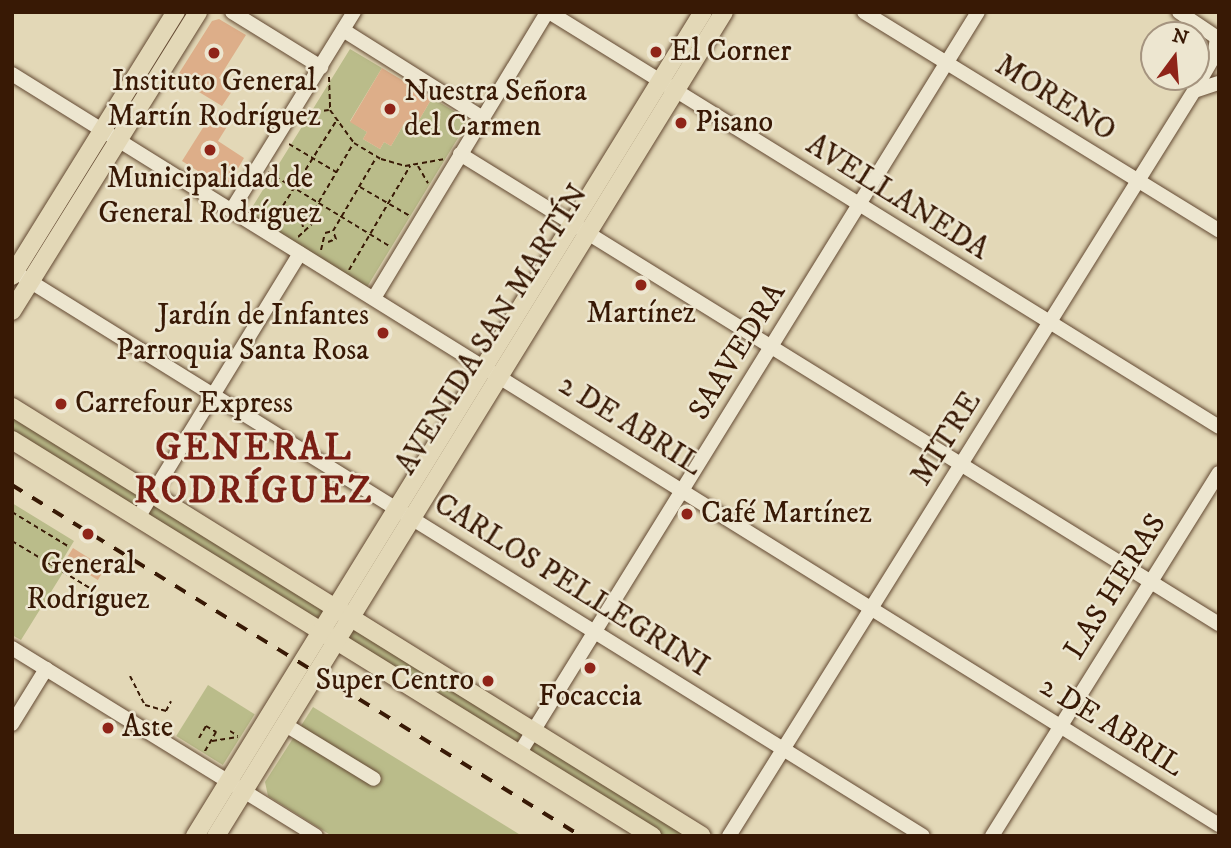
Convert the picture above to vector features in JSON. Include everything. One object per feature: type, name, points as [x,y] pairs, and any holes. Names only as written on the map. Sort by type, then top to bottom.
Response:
[{"type":"main road","points":[[13,273],[176,12]]},
{"type":"main road","points":[[12,311],[198,12]]},
{"type":"main road","name":"AVENIDA SAN MARTÍN","points":[[329,634],[334,606],[403,513],[491,372],[580,228],[660,81],[703,12]]},
{"type":"main road","name":"AVENIDA SAN MARTÍN","points":[[580,228],[675,92],[724,12]]},
{"type":"main road","points":[[12,407],[702,836]]},
{"type":"main road","points":[[12,439],[652,836]]},
{"type":"main road","name":"AVENIDA SAN MARTÍN","points":[[304,675],[329,634],[350,616],[403,513]]},
{"type":"main road","points":[[195,836],[284,724],[304,675]]},
{"type":"main road","points":[[216,836],[258,735],[304,675]]},
{"type":"street","points":[[232,12],[321,67]]},
{"type":"street","points":[[230,211],[354,12]]},
{"type":"street","points":[[374,298],[548,12]]},
{"type":"street","name":"AVELLANEDA","points":[[548,12],[1219,428]]},
{"type":"street","name":"MORENO","points":[[864,12],[1219,230]]},
{"type":"street","name":"SAAVEDRA","points":[[519,754],[978,12]]},
{"type":"street","points":[[1179,12],[1218,38]]},
{"type":"street","points":[[343,30],[483,118]]},
{"type":"street","name":"MITRE","points":[[1210,64],[1218,38]]},
{"type":"street","name":"2 DE ABRIL","points":[[12,74],[1219,825]]},
{"type":"street","name":"MITRE","points":[[729,836],[1194,91]]},
{"type":"street","points":[[460,154],[1219,624]]},
{"type":"street","points":[[139,516],[295,251]]},
{"type":"street","name":"CARLOS PELLEGRINI","points":[[13,273],[212,393],[923,836]]},
{"type":"street","name":"LAS HERAS","points":[[992,836],[1219,473]]},
{"type":"street","points":[[12,648],[316,836]]},
{"type":"street","points":[[12,724],[46,669]]},
{"type":"street","points":[[284,724],[374,779]]},
{"type":"path","points":[[321,67],[329,72],[330,110],[354,143],[377,157],[410,165],[418,165],[455,152],[460,154]]},
{"type":"path","points":[[291,115],[330,110]]},
{"type":"path","points":[[266,233],[336,121]]},
{"type":"path","points":[[277,136],[336,172]]},
{"type":"path","points":[[304,227],[312,224],[310,216],[354,143]]},
{"type":"path","points":[[314,262],[327,241],[325,233],[333,230],[377,157]]},
{"type":"path","points":[[343,280],[410,165]]},
{"type":"path","points":[[418,165],[435,196]]},
{"type":"path","points":[[258,166],[401,253]]},
{"type":"path","points":[[360,186],[419,222]]},
{"type":"path","points":[[295,251],[304,227],[301,218],[310,216]]},
{"type":"path","points":[[327,241],[336,241],[333,230]]},
{"type":"path","points":[[12,512],[68,546]]},
{"type":"path","points":[[12,541],[93,590]]},
{"type":"path","points":[[130,676],[145,705],[166,711],[171,701]]},
{"type":"path","points":[[140,713],[145,705]]},
{"type":"path","points":[[198,763],[216,732],[206,726],[199,738]]},
{"type":"path","points":[[230,731],[239,737]]},
{"type":"path","points":[[211,741],[258,735]]},
{"type":"green space","points":[[350,49],[382,68],[350,121],[367,132],[363,139],[380,149],[384,142],[391,146],[405,122],[415,127],[432,98],[469,120],[367,287],[248,214]]},
{"type":"green space","points":[[12,407],[699,836],[636,836],[12,446]]},
{"type":"green space","points":[[12,503],[74,541],[63,559],[69,563],[21,640],[12,635]]},
{"type":"green space","points":[[208,685],[255,714],[223,765],[176,736]]},
{"type":"green space","points":[[313,707],[522,836],[332,836],[268,796],[265,782]]},
{"type":"building","points":[[219,19],[246,35],[219,78],[234,88],[222,106],[176,78],[212,21]]},
{"type":"building","points":[[382,68],[432,98],[415,127],[405,122],[391,146],[384,142],[380,149],[363,139],[367,132],[350,122]]},
{"type":"building","name":"Municipalidad de General Rodríguez","points":[[211,115],[228,125],[218,141],[244,158],[226,189],[182,161]]},
{"type":"building","points":[[73,548],[105,568],[98,580],[66,560]]},
{"type":"railway","points":[[12,485],[581,836]]},
{"type":"place","name":"El Corner","points":[[656,52]]},
{"type":"place","name":"Instituto General Martín Rodríguez","points":[[214,53]]},
{"type":"place","name":"Nuestra Señora del Carmen","points":[[390,109]]},
{"type":"place","name":"Pisano","points":[[681,123]]},
{"type":"place","name":"Municipalidad de General Rodríguez","points":[[210,150]]},
{"type":"place","name":"Martínez","points":[[641,285]]},
{"type":"place","name":"Jardín de Infantes Parroquia Santa Rosa","points":[[383,333]]},
{"type":"place","name":"Carrefour Express","points":[[61,404]]},
{"type":"place","name":"Café Martínez","points":[[687,514]]},
{"type":"place","name":"General Rodríguez","points":[[88,534]]},
{"type":"place","name":"Focaccia","points":[[590,668]]},
{"type":"place","name":"Super Centro","points":[[488,681]]},
{"type":"place","name":"Aste","points":[[108,728]]},
{"type":"district","name":"GENERAL RODRÍGUEZ","points":[[254,472]]}]
